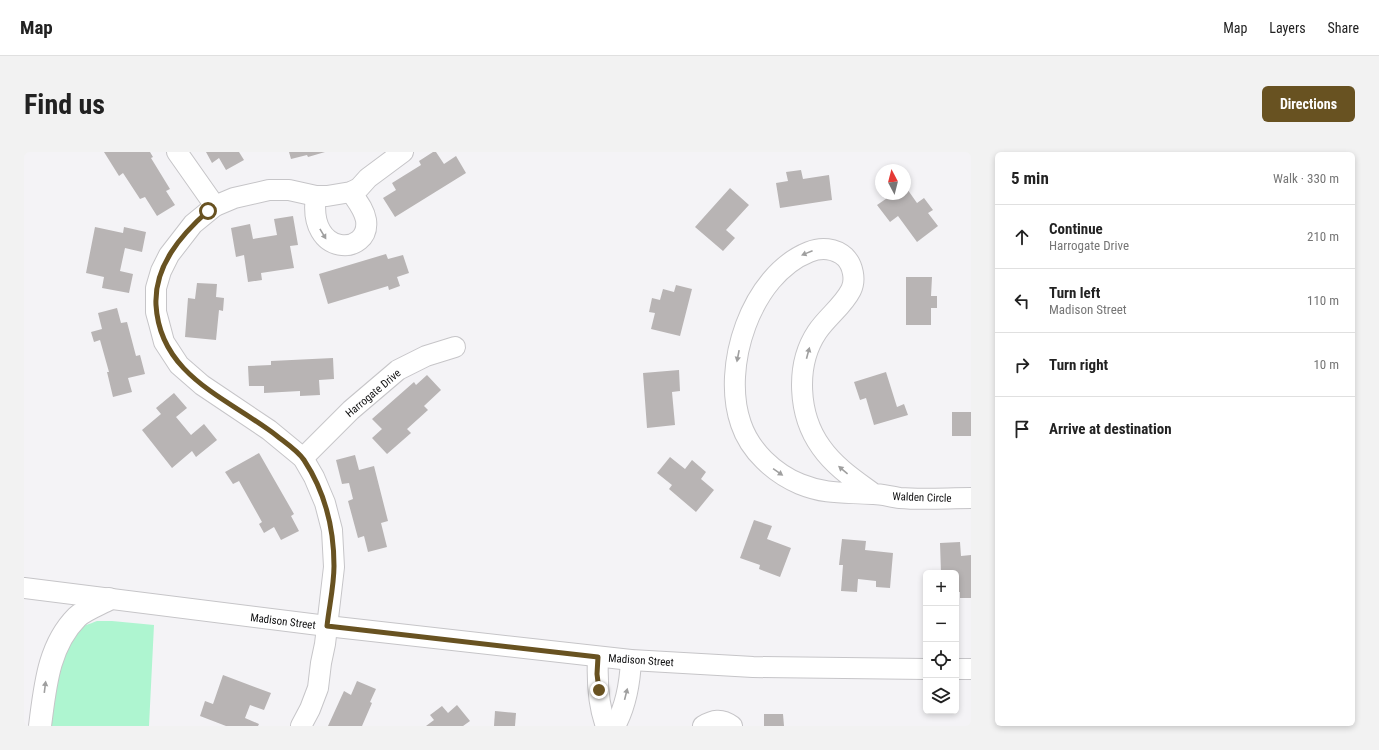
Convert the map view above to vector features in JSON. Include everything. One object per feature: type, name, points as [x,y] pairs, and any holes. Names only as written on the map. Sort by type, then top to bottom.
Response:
[{"type":"main road","points":[[40,726],[47,675],[60,638],[78,616],[109,599]]},
{"type":"street","points":[[176,152],[215,206]]},
{"type":"street","points":[[301,726],[310,709],[318,688],[334,567],[332,530],[325,503],[314,477],[303,458],[269,430],[202,385],[179,365],[164,342],[156,312],[156,288],[161,271],[169,255],[193,224],[215,206],[234,198],[269,190],[290,190],[316,196],[327,196],[351,192],[403,152]]},
{"type":"street","points":[[316,196],[314,208],[316,221],[322,234],[328,241],[336,245],[346,245],[360,240],[365,233],[366,221],[364,211],[351,192]]},
{"type":"street","name":"Walden Circle","points":[[874,494],[837,466],[821,447],[812,432],[805,410],[802,389],[802,374],[810,346],[816,333],[851,290],[854,278],[852,266],[844,256],[831,250],[815,249],[801,255],[781,269],[765,288],[742,336],[734,380],[736,402],[741,424],[757,452],[785,476],[800,484],[826,492],[874,494],[902,498],[971,498]]},
{"type":"street","name":"Harrogate Drive","points":[[303,458],[351,410],[398,370],[426,356],[455,347]]},
{"type":"street","name":"Madison Street","points":[[24,588],[327,626],[631,660],[753,667],[923,669]]},
{"type":"street","points":[[598,657],[597,674],[603,719],[616,725],[620,716],[630,677],[631,660]]},
{"type":"street","points":[[959,669],[971,669]]},
{"type":"street","points":[[703,726],[711,721],[718,720],[725,721],[732,726]]},
{"type":"green space","points":[[97,621],[154,625],[149,726],[50,726],[56,676],[63,650],[68,640],[77,629]]},
{"type":"building","points":[[104,152],[150,152],[153,157],[151,158],[170,189],[166,191],[175,205],[157,216],[145,197],[140,199],[123,173],[119,176]]},
{"type":"building","points":[[206,152],[239,152],[244,160],[226,170],[219,158],[212,163]]},
{"type":"building","points":[[289,152],[325,152],[308,157],[307,155],[291,159]]},
{"type":"building","points":[[433,152],[436,152],[444,164],[456,156],[466,173],[395,217],[383,198],[396,190],[392,183],[421,165],[419,161]]},
{"type":"building","points":[[801,170],[803,179],[829,175],[832,200],[780,208],[776,183],[788,181],[786,172]]},
{"type":"building","points":[[730,188],[749,205],[726,230],[735,238],[723,251],[695,227]]},
{"type":"building","points":[[911,194],[917,203],[924,198],[933,210],[928,213],[938,226],[917,242],[898,216],[890,222],[877,205],[884,200],[911,200]]},
{"type":"building","points":[[293,216],[298,245],[290,246],[294,268],[261,273],[262,280],[248,282],[244,255],[236,257],[231,228],[250,224],[253,239],[277,235],[274,219]]},
{"type":"building","points":[[95,227],[123,233],[124,227],[146,232],[142,252],[125,248],[120,271],[133,274],[129,293],[102,288],[104,277],[86,273]]},
{"type":"building","points":[[386,254],[388,259],[403,255],[409,273],[397,277],[400,286],[389,290],[388,286],[328,304],[319,274]]},
{"type":"building","points":[[906,277],[932,277],[931,296],[937,296],[937,308],[931,308],[931,325],[906,325]]},
{"type":"building","points":[[197,283],[217,284],[216,297],[224,298],[223,311],[219,310],[216,340],[185,337],[188,298],[195,299]]},
{"type":"building","points":[[676,285],[692,289],[680,336],[651,329],[655,313],[649,312],[652,298],[660,300],[663,289],[674,292]]},
{"type":"building","points":[[117,308],[121,323],[127,322],[136,356],[140,355],[145,374],[128,378],[132,392],[113,397],[107,372],[109,372],[100,340],[94,342],[91,332],[102,329],[98,313]]},
{"type":"building","points":[[333,358],[334,379],[319,380],[320,395],[300,396],[300,391],[264,393],[264,386],[249,386],[248,366],[271,365],[271,361]]},
{"type":"building","points":[[679,370],[680,391],[672,392],[675,425],[647,428],[643,373]]},
{"type":"building","points":[[886,372],[897,407],[904,404],[908,415],[874,425],[866,398],[860,400],[854,382]]},
{"type":"building","points":[[427,375],[441,390],[424,406],[428,410],[407,429],[411,433],[387,454],[372,438],[382,429],[372,419],[414,382],[416,385]]},
{"type":"building","points":[[174,393],[187,408],[176,417],[191,435],[204,424],[217,440],[196,457],[192,451],[172,468],[142,430],[161,414],[156,408]]},
{"type":"building","points":[[952,412],[971,412],[971,436],[952,436]]},
{"type":"building","points":[[259,453],[294,514],[291,516],[299,531],[281,540],[274,527],[264,533],[259,524],[262,522],[239,481],[233,484],[225,472]]},
{"type":"building","points":[[355,455],[359,470],[374,466],[388,521],[381,523],[387,547],[368,552],[364,536],[358,538],[348,501],[353,499],[349,483],[342,484],[336,460]]},
{"type":"building","points":[[670,457],[685,469],[692,460],[706,472],[701,479],[714,490],[696,512],[669,489],[672,485],[657,473]]},
{"type":"building","points":[[754,520],[772,526],[767,539],[791,548],[780,577],[759,569],[760,565],[740,558]]},
{"type":"building","points":[[842,539],[866,541],[865,550],[893,553],[890,588],[876,587],[876,581],[858,579],[857,592],[841,591],[843,565],[839,565]]},
{"type":"building","points":[[960,542],[961,556],[971,555],[971,598],[960,598],[959,570],[941,570],[940,543]]},
{"type":"building","points":[[223,675],[271,693],[264,710],[250,705],[245,718],[259,724],[258,726],[226,726],[200,716],[205,701],[213,704]]},
{"type":"building","points":[[357,681],[376,689],[370,702],[372,703],[362,726],[328,726],[344,691],[351,695]]},
{"type":"building","points":[[457,705],[470,721],[463,726],[426,726],[434,720],[430,715],[442,706],[448,713]]},
{"type":"building","points":[[495,711],[516,713],[515,726],[494,726]]},
{"type":"building","points":[[764,714],[783,714],[784,726],[764,726]]},
{"type":"route","points":[[208,211],[193,224],[169,255],[161,271],[155,298],[158,323],[164,342],[179,365],[202,385],[286,442],[303,458],[314,477],[325,503],[332,530],[334,567],[327,626],[598,657],[597,674],[599,690]]}]
